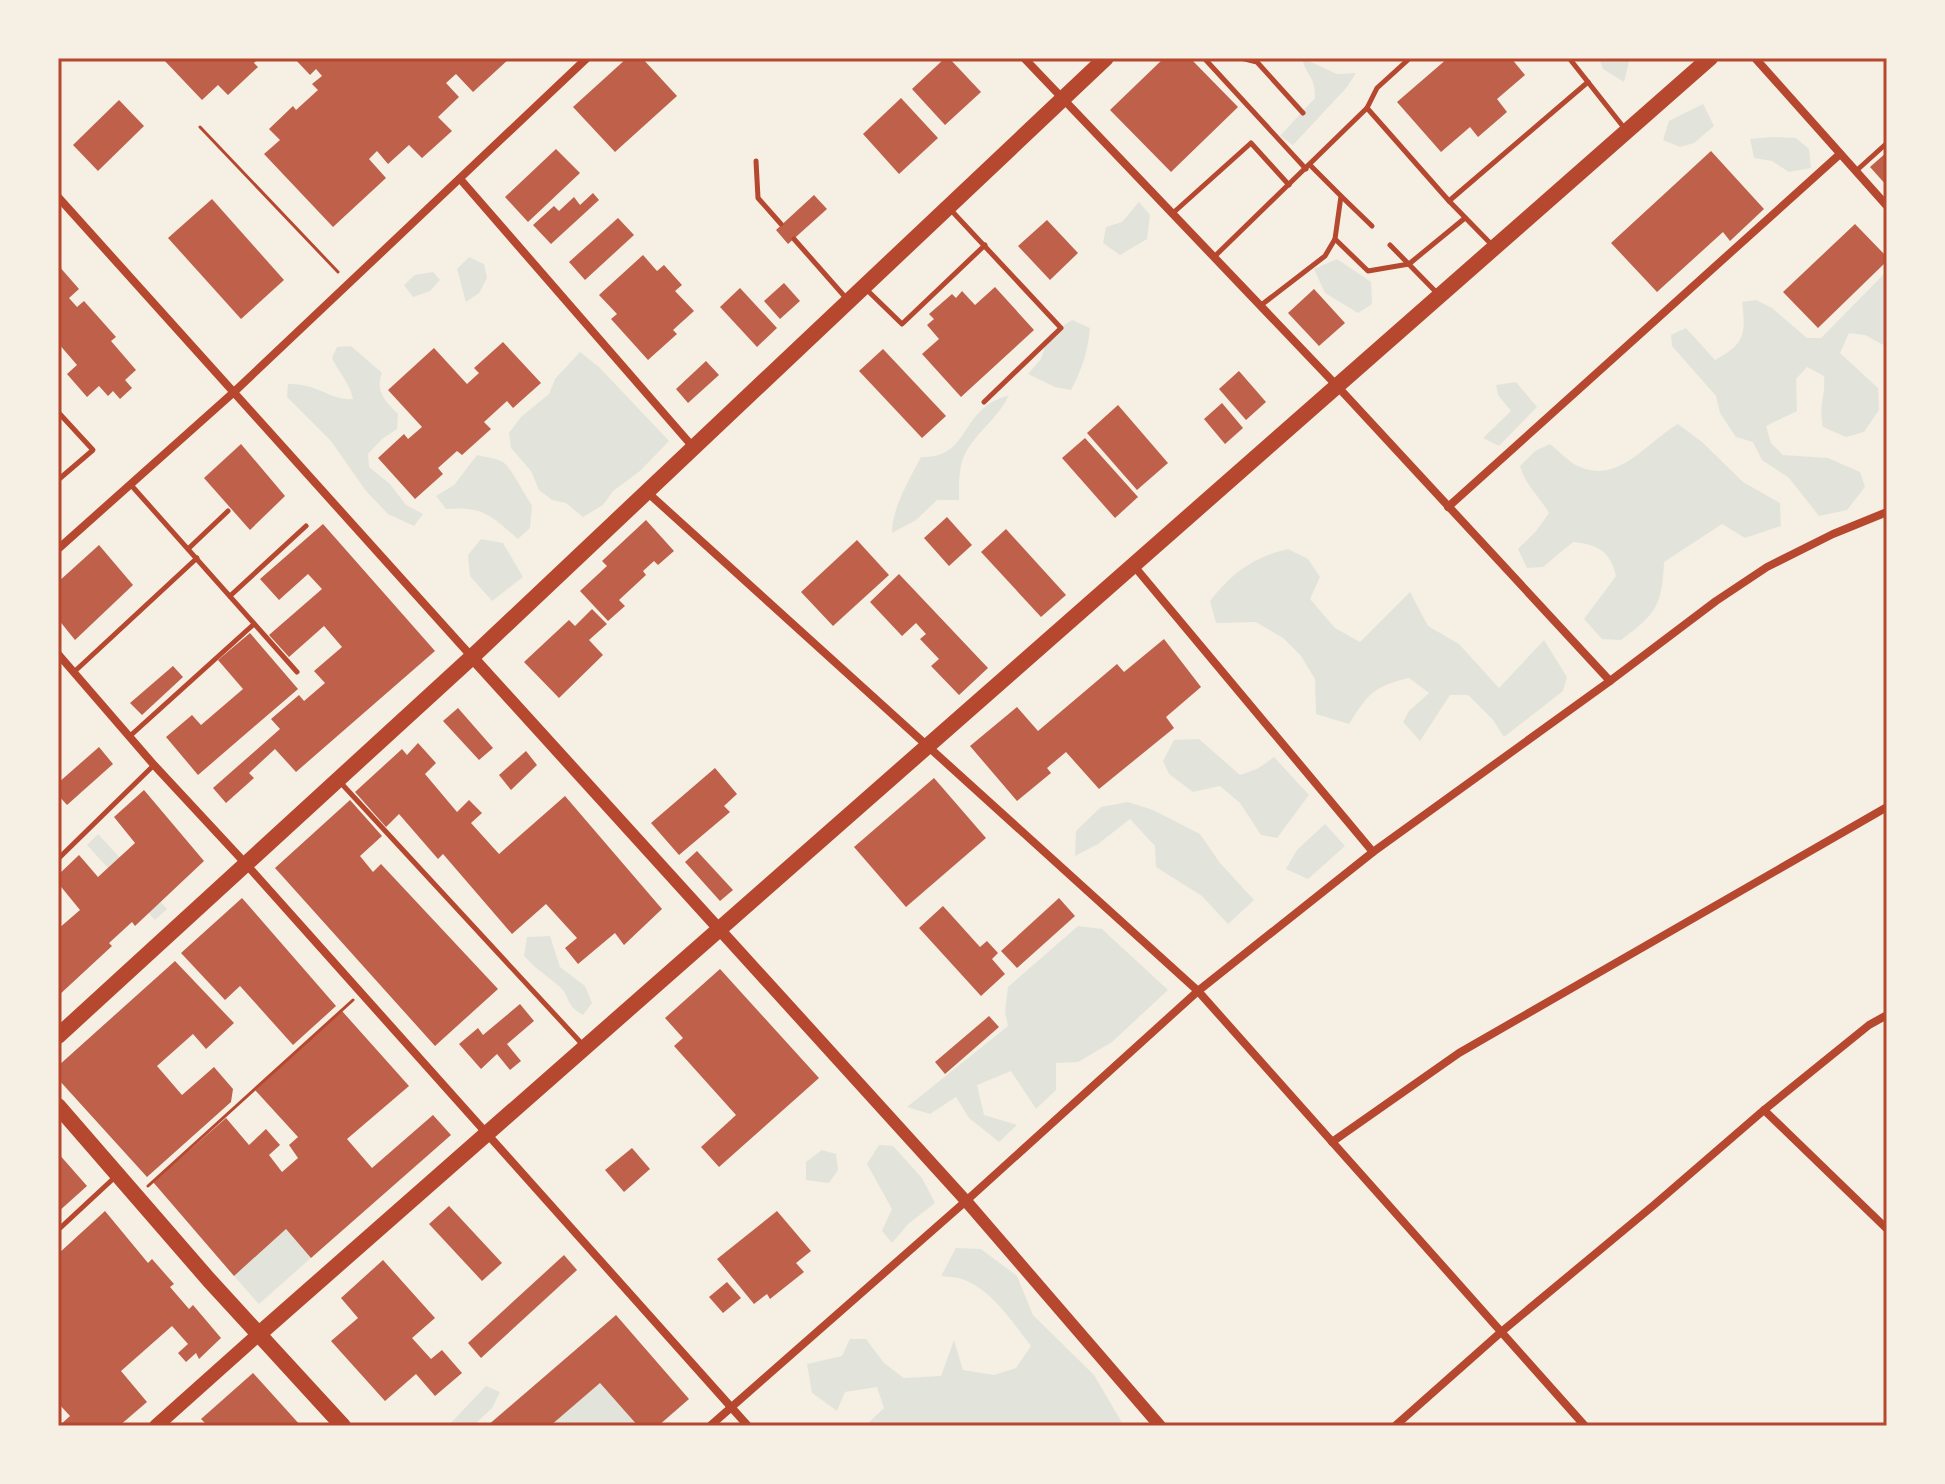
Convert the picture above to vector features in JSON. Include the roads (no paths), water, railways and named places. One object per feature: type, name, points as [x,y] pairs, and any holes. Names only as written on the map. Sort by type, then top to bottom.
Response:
[{"type":"main road","points":[[58,1036],[472,657],[1106,58]]},
{"type":"main road","points":[[156,1426],[1710,58]]},
{"type":"main road","points":[[58,1106],[343,1426]]},
{"type":"street","points":[[58,549],[234,392],[587,58]]},
{"type":"street","points":[[1024,58],[1338,387],[1610,681]]},
{"type":"street","points":[[1755,58],[1887,206]]},
{"type":"street","points":[[1448,507],[1840,154]]},
{"type":"street","points":[[461,180],[694,448]]},
{"type":"street","points":[[58,197],[966,1201],[1160,1426]]},
{"type":"street","points":[[647,492],[1198,991],[1585,1426]]},
{"type":"street","points":[[710,1426],[1198,991],[1373,852],[1767,567],[1833,534],[1887,512]]},
{"type":"street","points":[[1134,566],[1373,852]]},
{"type":"street","points":[[58,654],[748,1426]]},
{"type":"street","points":[[1332,1142],[1459,1053],[1887,807]]},
{"type":"street","points":[[1398,1425],[1500,1333],[1764,1110],[1869,1025],[1887,1015]]},
{"type":"street","points":[[1764,1110],[1887,1229]]},
{"type":"lane","points":[[1204,58],[1308,167],[1372,226]]},
{"type":"lane","points":[[1241,58],[1257,62],[1303,113]]},
{"type":"lane","points":[[1214,257],[1367,108],[1377,88],[1410,58]]},
{"type":"lane","points":[[1569,58],[1627,132]]},
{"type":"lane","points":[[1449,201],[1588,82]]},
{"type":"lane","points":[[1367,108],[1495,248]]},
{"type":"lane","points":[[1173,213],[1251,143],[1289,185]]},
{"type":"lane","points":[[1855,171],[1887,143]]},
{"type":"lane","points":[[756,161],[758,198],[781,224]]},
{"type":"lane","points":[[1260,306],[1325,256],[1335,239],[1341,196]]},
{"type":"lane","points":[[948,207],[1061,328],[984,402]]},
{"type":"lane","points":[[1335,239],[1368,271],[1409,264],[1465,218]]},
{"type":"lane","points":[[794,239],[849,301]]},
{"type":"lane","points":[[863,287],[902,324],[985,245]]},
{"type":"lane","points":[[1390,245],[1440,296]]},
{"type":"lane","points":[[58,412],[93,450],[58,480]]},
{"type":"lane","points":[[131,484],[297,672]]},
{"type":"lane","points":[[188,549],[228,511]]},
{"type":"lane","points":[[230,596],[306,526]]},
{"type":"lane","points":[[74,672],[197,558]]},
{"type":"lane","points":[[130,737],[254,624]]},
{"type":"lane","points":[[58,859],[154,765]]},
{"type":"lane","points":[[337,780],[587,1049]]},
{"type":"lane","points":[[58,1230],[118,1175]]}]
